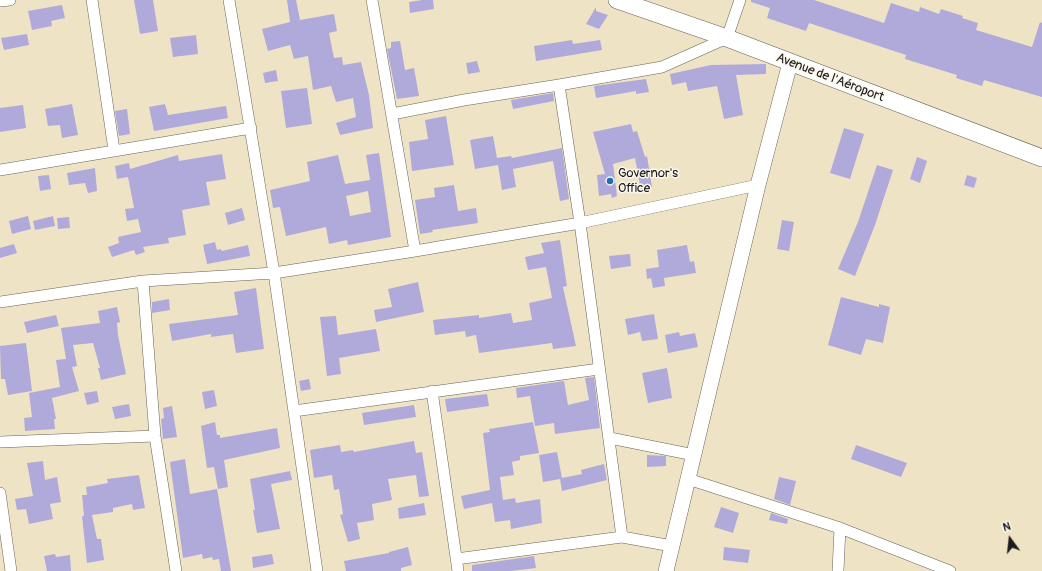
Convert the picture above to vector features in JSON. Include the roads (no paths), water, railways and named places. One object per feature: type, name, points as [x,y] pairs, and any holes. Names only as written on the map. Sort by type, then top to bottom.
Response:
[{"type":"main road","name":"Avenue de l'Aéroport","points":[[617,0],[727,38],[1042,158]]},
{"type":"street","points":[[0,2],[10,0]]},
{"type":"street","points":[[92,0],[114,150]]},
{"type":"street","points":[[230,0],[274,273],[317,571]]},
{"type":"street","points":[[372,0],[415,251]]},
{"type":"street","points":[[392,114],[464,100],[662,67],[727,38],[740,0]]},
{"type":"street","points":[[666,571],[758,185],[790,63]]},
{"type":"street","points":[[559,85],[610,438],[622,537]]},
{"type":"street","points":[[0,170],[251,128]]},
{"type":"street","points":[[0,302],[143,281],[274,273],[580,223],[758,185]]},
{"type":"street","points":[[143,281],[155,436],[176,571]]},
{"type":"street","points":[[294,411],[432,390],[599,369]]},
{"type":"street","points":[[432,390],[458,571]]},
{"type":"street","points":[[0,442],[155,436]]},
{"type":"street","points":[[610,438],[694,455]]},
{"type":"street","points":[[688,479],[840,528],[950,571]]},
{"type":"street","points":[[0,493],[11,571]]},
{"type":"street","points":[[838,571],[840,528]]},
{"type":"street","points":[[456,559],[622,537],[672,546]]},
{"type":"place","name":"Governor's Office","points":[[610,181]]}]
